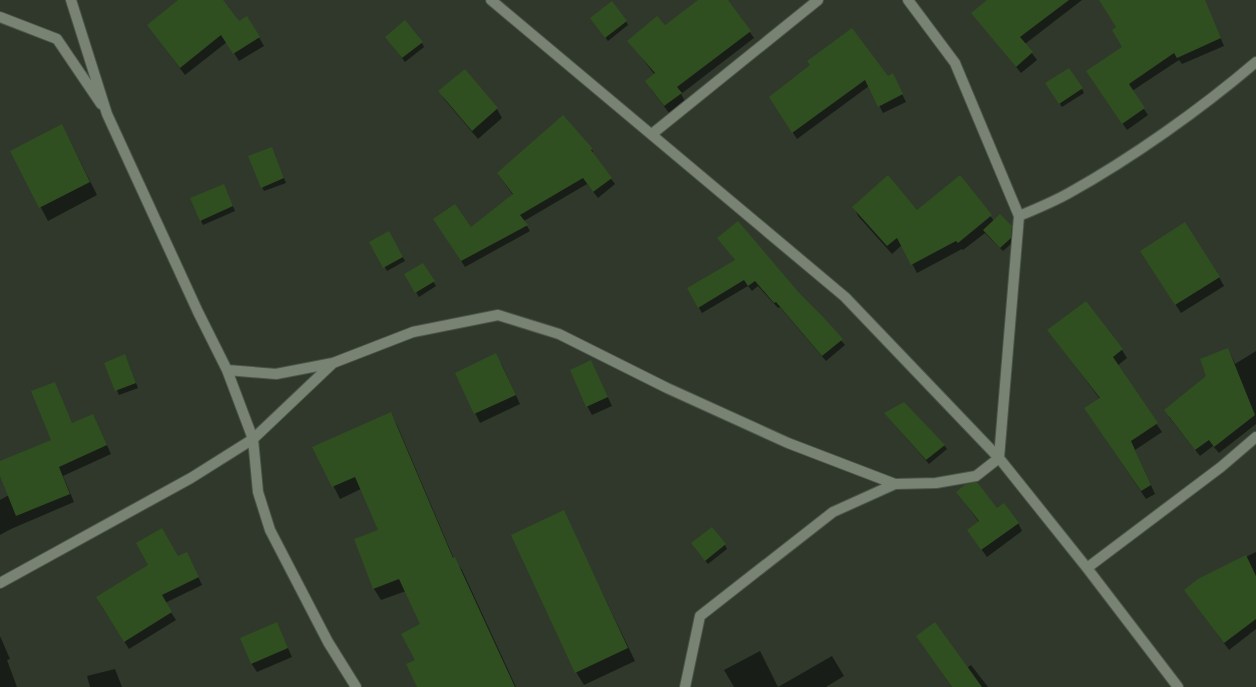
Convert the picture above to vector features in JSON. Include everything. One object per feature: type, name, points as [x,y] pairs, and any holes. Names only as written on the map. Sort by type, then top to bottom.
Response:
[{"type":"street","points":[[71,0],[107,114],[173,258],[228,370],[253,439],[258,492],[270,530],[328,642],[356,687]]},
{"type":"street","points":[[491,0],[845,296],[999,458],[1087,568],[1178,687]]},
{"type":"street","points":[[652,134],[818,0]]},
{"type":"street","points":[[228,370],[276,374],[333,363],[413,332],[498,316],[559,334],[667,388],[788,444],[895,484],[936,483],[976,476],[999,458],[1020,216],[955,63],[908,0]]},
{"type":"street","points":[[0,17],[56,39],[107,114]]},
{"type":"street","points":[[1020,216],[1068,194],[1130,155],[1223,90],[1256,62]]},
{"type":"street","points":[[0,583],[191,478],[253,439],[333,363]]},
{"type":"street","points":[[1087,568],[1214,472],[1256,437]]},
{"type":"street","points":[[685,687],[700,616],[833,512],[895,484]]},
{"type":"building","points":[[178,0],[223,0],[239,21],[247,16],[260,37],[233,54],[221,35],[180,68],[147,25]]},
{"type":"building","points":[[698,0],[728,0],[751,31],[677,87],[682,93],[664,106],[645,81],[655,73],[627,41],[657,16],[665,25]]},
{"type":"building","points":[[987,0],[1069,0],[1020,37],[1033,52],[1016,67],[971,13]]},
{"type":"building","points":[[1099,0],[1205,0],[1221,38],[1177,58],[1174,53],[1129,84],[1145,108],[1122,124],[1086,71],[1122,47],[1112,30],[1116,27]]},
{"type":"building","points":[[612,1],[627,21],[605,38],[590,18]]},
{"type":"building","points":[[405,20],[423,42],[402,58],[385,37]]},
{"type":"building","points":[[852,28],[888,76],[893,73],[903,94],[878,107],[865,80],[792,133],[769,97],[810,65],[807,61]]},
{"type":"building","points":[[1069,68],[1083,88],[1059,104],[1045,83]]},
{"type":"building","points":[[465,69],[498,108],[472,131],[438,91]]},
{"type":"building","points":[[563,115],[593,149],[591,150],[612,178],[593,192],[583,178],[520,215],[528,225],[461,261],[433,219],[455,204],[471,227],[513,194],[497,173]]},
{"type":"building","points":[[62,124],[90,182],[39,208],[10,151]]},
{"type":"building","points":[[272,147],[284,178],[261,188],[248,156]]},
{"type":"building","points":[[888,175],[917,210],[960,175],[992,215],[958,243],[956,241],[911,265],[897,238],[887,246],[852,207]]},
{"type":"building","points":[[224,184],[233,206],[200,221],[190,198]]},
{"type":"building","points":[[1000,214],[1012,226],[1011,238],[1000,248],[983,230]]},
{"type":"building","points":[[738,221],[800,294],[843,339],[822,356],[776,302],[774,303],[755,281],[748,286],[744,280],[698,308],[687,288],[735,260],[717,238]]},
{"type":"building","points":[[1185,222],[1220,277],[1175,305],[1140,251]]},
{"type":"building","points":[[389,231],[403,257],[383,268],[369,242]]},
{"type":"building","points":[[423,263],[435,281],[415,293],[404,274]]},
{"type":"building","points":[[1086,301],[1123,349],[1113,357],[1158,423],[1131,441],[1151,485],[1141,491],[1084,408],[1100,398],[1047,330]]},
{"type":"building","points":[[1228,348],[1255,415],[1214,447],[1209,440],[1195,450],[1164,410],[1206,376],[1200,359]]},
{"type":"building","points":[[496,353],[516,395],[474,414],[455,373]]},
{"type":"building","points":[[125,354],[136,383],[115,391],[104,363]]},
{"type":"building","points":[[591,360],[608,397],[586,407],[570,370]]},
{"type":"building","points":[[55,382],[72,423],[93,414],[107,445],[59,467],[70,494],[16,516],[0,476],[0,461],[51,440],[31,391]]},
{"type":"building","points":[[904,402],[945,445],[926,460],[884,413]]},
{"type":"building","points":[[391,412],[453,558],[455,557],[515,687],[417,687],[406,664],[415,660],[401,634],[420,624],[399,579],[373,589],[354,539],[378,530],[355,477],[332,487],[312,447]]},
{"type":"building","points":[[977,482],[997,508],[1004,503],[1019,523],[981,550],[967,530],[979,521],[956,492],[966,484]]},
{"type":"building","points":[[564,510],[628,648],[575,673],[511,535]]},
{"type":"building","points":[[712,527],[726,544],[705,561],[691,543]]},
{"type":"building","points":[[162,528],[178,556],[187,552],[199,577],[162,595],[172,612],[124,642],[96,597],[148,565],[136,543]]},
{"type":"building","points":[[1246,555],[1256,576],[1256,619],[1224,643],[1184,590],[1198,579]]},
{"type":"building","points":[[277,622],[288,648],[251,664],[240,638]]},
{"type":"building","points":[[935,622],[982,687],[952,687],[916,636]]}]
